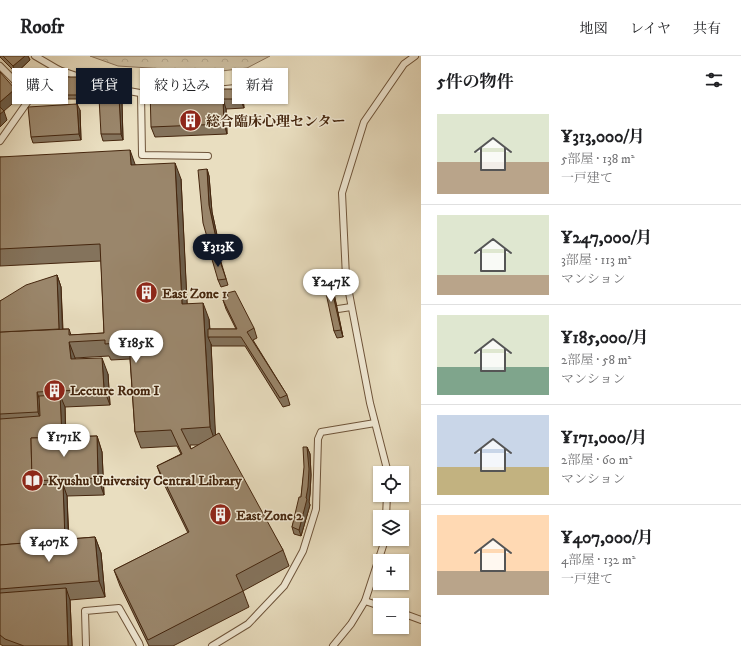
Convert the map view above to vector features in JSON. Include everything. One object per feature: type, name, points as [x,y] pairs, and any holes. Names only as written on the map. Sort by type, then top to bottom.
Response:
[{"type":"lane","points":[[35,56],[56,68]]},
{"type":"lane","points":[[386,466],[375,423],[346,277],[342,193],[364,122],[404,64],[415,56]]},
{"type":"lane","points":[[0,66],[12,78]]},
{"type":"lane","points":[[68,73],[112,88],[140,93]]},
{"type":"lane","points":[[0,141],[26,104]]},
{"type":"lane","points":[[141,104],[142,155],[208,156]]},
{"type":"lane","points":[[338,309],[352,307]]},
{"type":"lane","points":[[212,646],[248,624],[284,586],[303,551],[316,509],[318,439],[321,432],[375,423]]},
{"type":"lane","points":[[333,646],[351,624],[365,601],[383,546]]},
{"type":"lane","points":[[365,601],[373,604]]},
{"type":"lane","points":[[86,646],[84,611],[119,608],[140,646]]},
{"type":"lane","points":[[409,616],[421,620]]},
{"type":"green space","points":[[90,56],[270,56],[247,68],[232,68],[232,70],[224,71],[224,68],[150,68],[118,66]]},
{"type":"building","points":[[3,56],[25,56],[13,66]]},
{"type":"building","points":[[0,72],[12,86],[12,92],[0,102]]},
{"type":"building","points":[[68,77],[76,77],[76,95],[68,95]]},
{"type":"building","points":[[224,89],[232,89],[232,99],[224,99]]},
{"type":"building","points":[[77,104],[79,134],[31,137],[28,107]]},
{"type":"building","points":[[99,104],[119,104],[121,134],[101,134]]},
{"type":"building","points":[[150,104],[223,104],[224,124],[151,127]]},
{"type":"building","points":[[0,107],[4,111],[0,114]]},
{"type":"building","points":[[130,150],[131,165],[175,163],[182,304],[203,303],[210,427],[181,429],[191,449],[219,433],[283,550],[236,575],[243,591],[148,640],[114,570],[189,532],[157,466],[182,454],[171,430],[135,432],[129,342],[105,344],[105,340],[69,342],[71,359],[102,358],[104,389],[37,392],[38,412],[0,414],[0,332],[69,329],[69,335],[104,333],[100,244],[0,249],[0,157]]},
{"type":"building","points":[[207,169],[209,205],[217,243],[209,244],[203,223],[198,170]]},
{"type":"building","points":[[218,255],[226,279],[218,280],[211,256]]},
{"type":"building","points":[[328,273],[341,330],[334,331],[322,274]]},
{"type":"building","points":[[57,275],[59,329],[0,332],[0,301],[26,285]]},
{"type":"building","points":[[235,291],[254,328],[247,332],[287,395],[280,398],[241,337],[208,337],[208,329],[237,329],[223,300],[228,297],[227,293]]},
{"type":"building","points":[[60,395],[62,437],[31,438],[32,481],[34,485],[63,484],[65,540],[0,545],[0,419],[40,416],[39,396]]},
{"type":"building","points":[[97,436],[98,478],[32,481],[31,438]]},
{"type":"building","points":[[303,447],[307,447],[309,469],[307,499],[299,530],[292,527],[299,497],[301,497],[304,467]]},
{"type":"building","points":[[95,537],[99,581],[0,589],[0,545]]},
{"type":"building","points":[[66,588],[68,646],[24,646],[5,639],[0,635],[0,593]]},
{"type":"place","name":"総合臨床心理センター","points":[[191,121]]},
{"type":"place","name":"East Zone 1","points":[[147,293]]},
{"type":"place","name":"Lecture Room I","points":[[54,390]]},
{"type":"place","name":"Kyushu University Central Library","points":[[33,480]]},
{"type":"place","name":"East Zone 2","points":[[220,515]]}]
